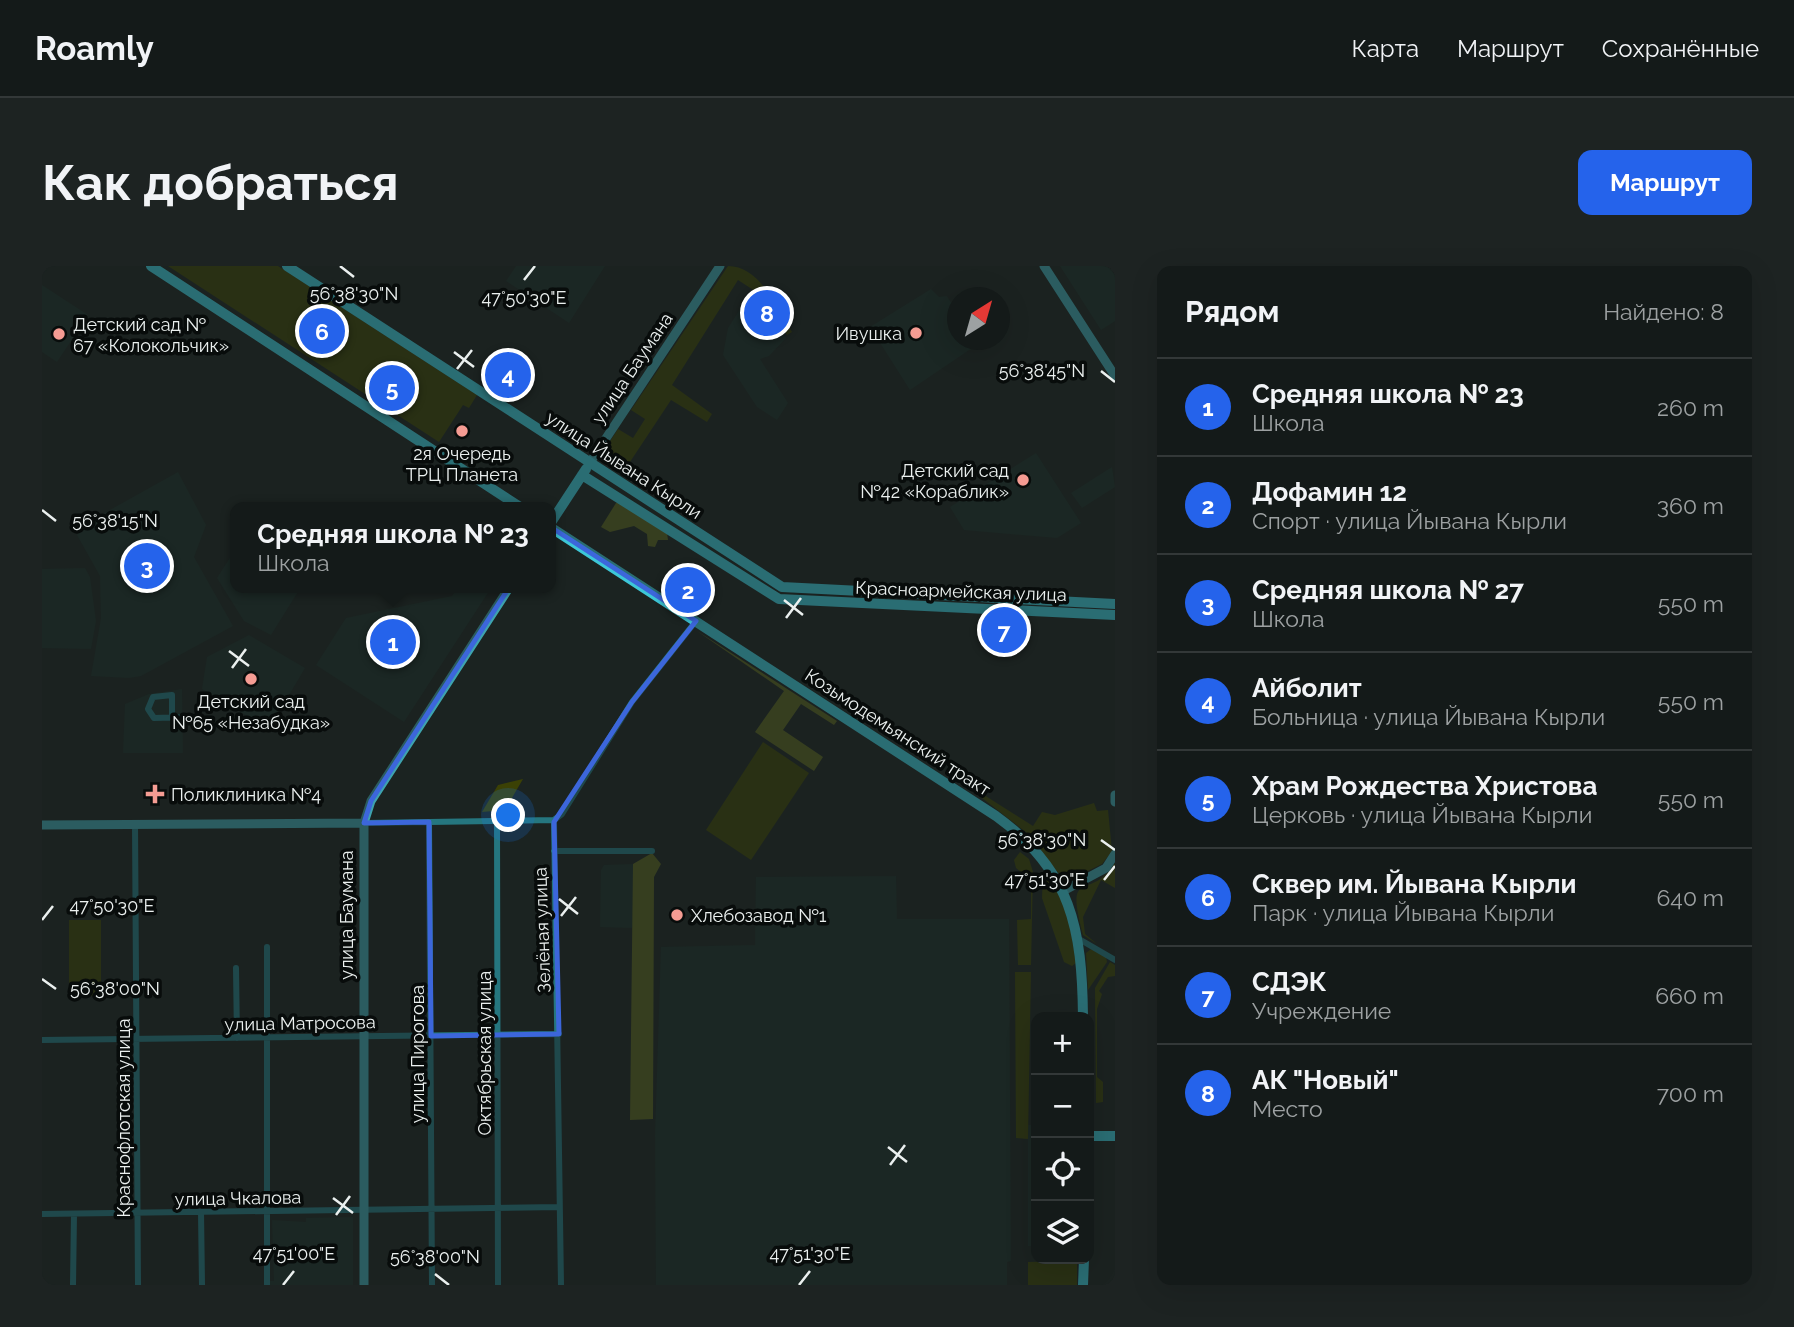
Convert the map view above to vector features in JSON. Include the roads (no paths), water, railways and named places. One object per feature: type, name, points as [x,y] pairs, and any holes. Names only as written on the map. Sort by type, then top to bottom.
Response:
[{"type":"main road","points":[[151,266],[512,502]]},
{"type":"main road","name":"улица Йывана Кырли","points":[[287,266],[777,585],[806,590]]},
{"type":"main road","name":"улица Баумана","points":[[556,518],[589,464]]},
{"type":"main road","name":"улица Йывана Кырли","points":[[582,475],[771,596],[805,602]]},
{"type":"main road","points":[[670,531],[677,521]]},
{"type":"main road","points":[[556,529],[696,621]]},
{"type":"main road","points":[[805,602],[806,590]]},
{"type":"main road","name":"Красноармейская улица","points":[[806,590],[922,601]]},
{"type":"main road","name":"Красноармейская улица","points":[[805,602],[1115,604]]},
{"type":"main road","name":"Красноармейская улица","points":[[955,602],[1115,615]]},
{"type":"main road","name":"Козьмодемьянский тракт","points":[[696,621],[1003,822],[1032,849],[1063,891],[1079,939],[1083,1012]]},
{"type":"main road","points":[[1094,1136],[1115,1136]]},
{"type":"main road","points":[[1083,1285],[1084,1264]]},
{"type":"street","name":"улица Баумана","points":[[589,464],[720,266]]},
{"type":"street","points":[[1044,266],[1115,376]]},
{"type":"street","name":"улица Баумана","points":[[364,1285],[364,823],[371,801],[506,593]]},
{"type":"street","points":[[42,825],[554,820],[562,814],[632,702],[696,621]]},
{"type":"street","points":[[172,718],[172,695],[153,697],[148,709],[154,718],[172,718],[189,717]]},
{"type":"street","points":[[1115,795],[1115,802]]},
{"type":"street","name":"Зелёная улица","points":[[554,820],[561,1285]]},
{"type":"street","name":"Октябрьская улица","points":[[497,821],[498,1285]]},
{"type":"street","name":"улица Пирогова","points":[[429,822],[432,1285]]},
{"type":"street","name":"Краснофлотская улица","points":[[135,824],[138,1285]]},
{"type":"street","points":[[554,851],[652,851]]},
{"type":"street","points":[[1063,891],[1106,868],[1115,853]]},
{"type":"street","points":[[1079,939],[1115,960]]},
{"type":"street","points":[[267,947],[267,1285]]},
{"type":"street","points":[[236,968],[237,1038]]},
{"type":"street","name":"улица Матросова","points":[[42,1040],[559,1034]]},
{"type":"street","name":"улица Чкалова","points":[[42,1214],[498,1211],[559,1208]]},
{"type":"street","points":[[201,1212],[202,1285]]},
{"type":"street","points":[[73,1285],[74,1214]]},
{"type":"place","name":"АК \"Новый\"","points":[[767,313]]},
{"type":"place","name":"Сквер им. Йывана Кырли","points":[[322,331]]},
{"type":"place","name":"Ивушка","points":[[916,333]]},
{"type":"place","name":"Детский сад № 67 «Колокольчик»","points":[[59,334]]},
{"type":"place","name":"Айболит","points":[[508,375]]},
{"type":"place","name":"Храм Рождества Христова","points":[[392,388]]},
{"type":"place","name":"2я Очередь ТРЦ Планета","points":[[462,431]]},
{"type":"place","name":"Детский сад №42 «Кораблик»","points":[[1023,480]]},
{"type":"place","name":"Средняя школа № 27","points":[[147,566]]},
{"type":"place","name":"Дофамин 12","points":[[688,590]]},
{"type":"place","name":"СДЭК","points":[[1004,630]]},
{"type":"place","name":"Средняя школа № 23","points":[[393,642]]},
{"type":"place","name":"Детский сад №65 «Незабудка»","points":[[251,679]]},
{"type":"place","name":"Поликлиника №4","points":[[155,794]]},
{"type":"place","name":"Хлебозавод №1","points":[[677,915]]}]
